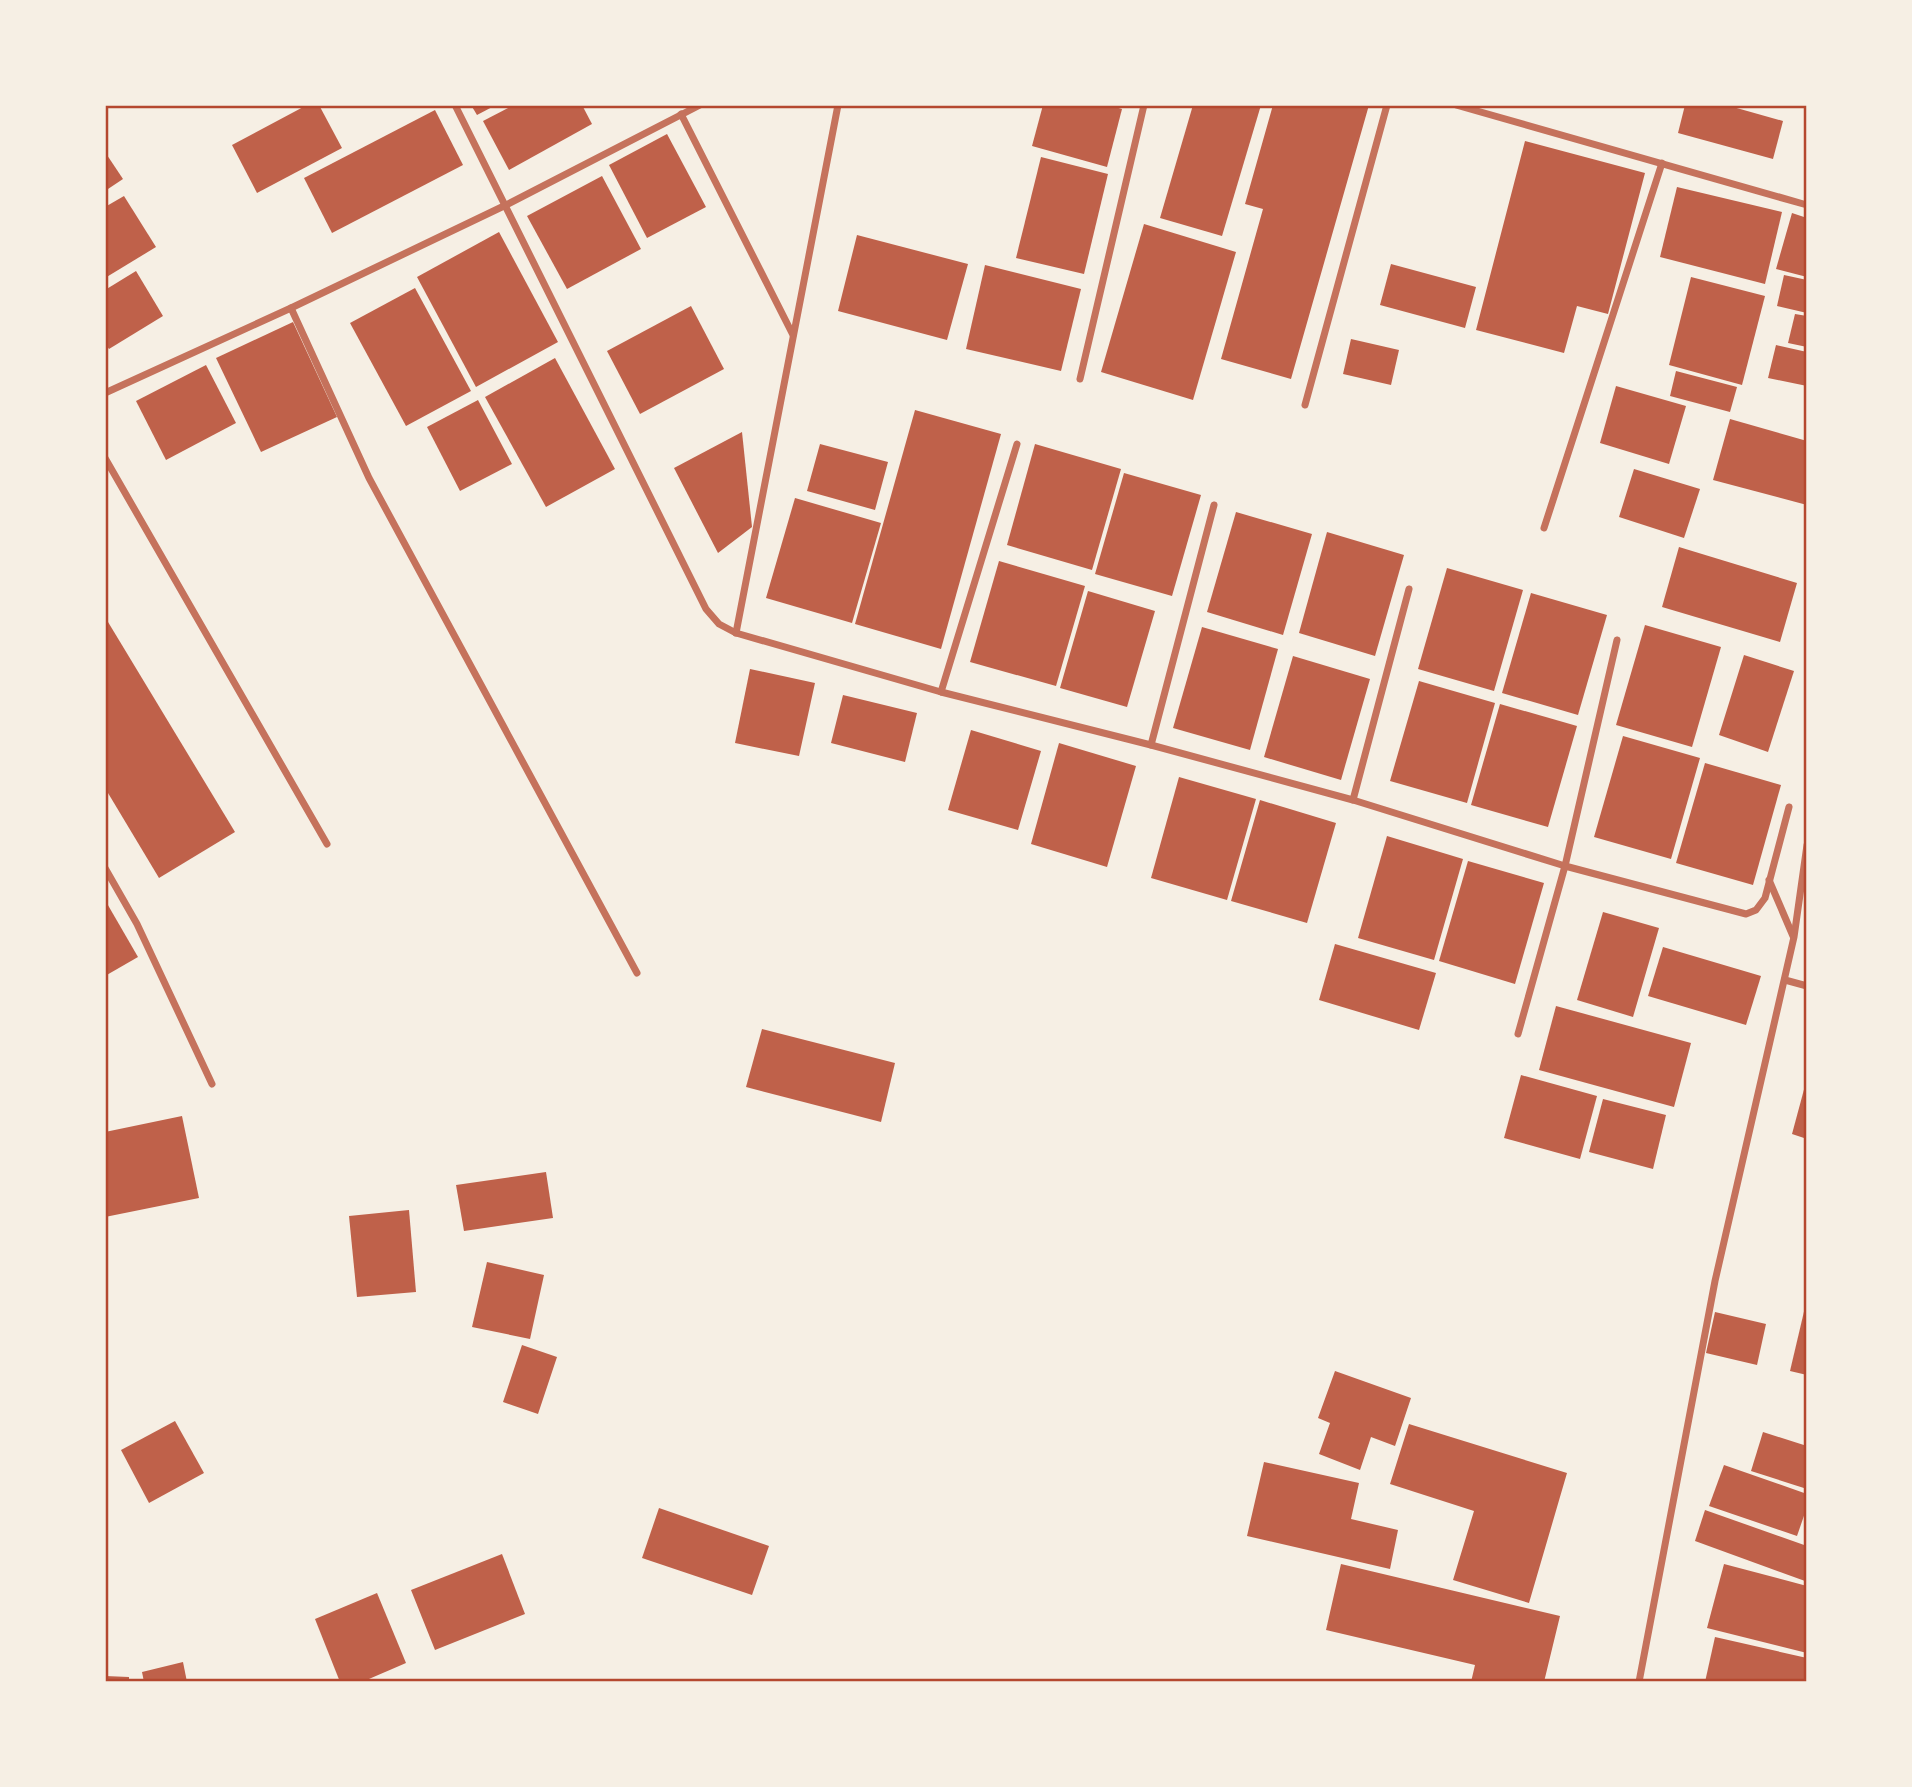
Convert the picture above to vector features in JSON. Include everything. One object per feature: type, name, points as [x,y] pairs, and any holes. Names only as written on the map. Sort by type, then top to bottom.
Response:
[{"type":"street","points":[[455,105],[706,609],[719,624],[736,634],[941,692],[1353,800],[1565,866],[1746,914],[1756,910],[1765,898],[1789,807]]},
{"type":"street","points":[[105,393],[506,205],[700,105]]},
{"type":"street","points":[[736,634],[838,105]]},
{"type":"street","points":[[1080,379],[1144,105]]},
{"type":"street","points":[[1305,405],[1387,105]]},
{"type":"street","points":[[1456,105],[1807,205]]},
{"type":"street","points":[[681,114],[794,336]]},
{"type":"street","points":[[1544,528],[1662,163]]},
{"type":"street","points":[[291,308],[369,478],[637,973]]},
{"type":"street","points":[[941,692],[1017,444]]},
{"type":"street","points":[[105,458],[327,844]]},
{"type":"street","points":[[1151,745],[1214,505]]},
{"type":"street","points":[[1353,800],[1409,589]]},
{"type":"street","points":[[1518,1034],[1565,866],[1617,640]]},
{"type":"street","points":[[1639,1682],[1715,1281],[1794,937],[1807,845]]},
{"type":"street","points":[[105,868],[137,924],[212,1084]]},
{"type":"street","points":[[1768,879],[1794,937]]},
{"type":"street","points":[[1785,980],[1807,986]]},
{"type":"building","points":[[307,105],[319,105],[342,148],[257,193],[232,145]]},
{"type":"building","points":[[471,105],[496,105],[477,115]]},
{"type":"building","points":[[514,105],[582,105],[592,124],[509,170],[483,121]]},
{"type":"building","points":[[1043,105],[1108,105],[1122,109],[1107,167],[1032,146]]},
{"type":"building","points":[[1193,105],[1261,105],[1222,236],[1160,218]]},
{"type":"building","points":[[1273,105],[1369,105],[1291,379],[1221,359],[1263,209],[1245,204]]},
{"type":"building","points":[[1685,105],[1726,105],[1783,121],[1773,159],[1678,133]]},
{"type":"building","points":[[435,110],[463,165],[332,233],[304,178]]},
{"type":"building","points":[[667,134],[706,207],[647,238],[609,165]]},
{"type":"building","points":[[1525,141],[1645,173],[1608,314],[1577,306],[1564,353],[1476,330]]},
{"type":"building","points":[[105,152],[123,179],[105,191]]},
{"type":"building","points":[[1041,157],[1108,174],[1084,274],[1016,258]]},
{"type":"building","points":[[602,176],[641,249],[567,289],[527,216]]},
{"type":"building","points":[[1677,187],[1782,212],[1765,284],[1660,257]]},
{"type":"building","points":[[124,196],[156,247],[105,278],[105,207]]},
{"type":"building","points":[[1792,213],[1807,218],[1807,277],[1776,269]]},
{"type":"building","points":[[1144,224],[1236,252],[1193,400],[1101,372]]},
{"type":"building","points":[[499,232],[558,342],[476,387],[417,277]]},
{"type":"building","points":[[857,235],[968,264],[947,340],[838,311]]},
{"type":"building","points":[[1391,264],[1476,287],[1465,328],[1380,305]]},
{"type":"building","points":[[985,265],[1081,289],[1061,371],[966,349]]},
{"type":"building","points":[[136,271],[163,316],[109,349],[105,343],[105,290]]},
{"type":"building","points":[[1784,275],[1807,280],[1807,313],[1777,306]]},
{"type":"building","points":[[1691,277],[1765,296],[1742,385],[1669,365]]},
{"type":"building","points":[[415,288],[471,391],[406,426],[350,323]]},
{"type":"building","points":[[691,306],[724,369],[640,414],[607,351]]},
{"type":"building","points":[[1795,314],[1807,316],[1807,347],[1788,343]]},
{"type":"building","points":[[293,322],[337,417],[261,452],[216,358]]},
{"type":"building","points":[[1351,339],[1399,350],[1391,385],[1343,374]]},
{"type":"building","points":[[1776,345],[1807,352],[1807,386],[1768,378]]},
{"type":"building","points":[[555,358],[615,469],[546,507],[485,397]]},
{"type":"building","points":[[206,365],[236,423],[166,460],[136,401]]},
{"type":"building","points":[[1676,371],[1737,387],[1730,412],[1670,396]]},
{"type":"building","points":[[1616,386],[1686,406],[1669,464],[1600,443]]},
{"type":"building","points":[[478,400],[512,464],[460,491],[427,427]]},
{"type":"building","points":[[915,410],[1001,434],[941,649],[855,624]]},
{"type":"building","points":[[1730,419],[1807,441],[1807,505],[1713,480]]},
{"type":"building","points":[[742,432],[752,527],[718,553],[674,468]]},
{"type":"building","points":[[820,444],[888,462],[875,510],[807,491]]},
{"type":"building","points":[[1035,444],[1121,469],[1092,570],[1007,545]]},
{"type":"building","points":[[1634,469],[1700,489],[1684,538],[1619,517]]},
{"type":"building","points":[[1124,473],[1201,495],[1172,596],[1095,574]]},
{"type":"building","points":[[795,498],[881,523],[852,623],[766,598]]},
{"type":"building","points":[[1236,512],[1312,534],[1283,635],[1207,612]]},
{"type":"building","points":[[1327,532],[1404,555],[1375,656],[1299,633]]},
{"type":"building","points":[[1679,547],[1797,583],[1780,642],[1662,607]]},
{"type":"building","points":[[999,561],[1085,586],[1056,686],[970,662]]},
{"type":"building","points":[[1447,568],[1523,590],[1494,691],[1418,669]]},
{"type":"building","points":[[1088,591],[1155,611],[1127,707],[1060,688]]},
{"type":"building","points":[[1531,593],[1607,615],[1578,715],[1502,693]]},
{"type":"building","points":[[105,617],[235,832],[159,878],[105,788]]},
{"type":"building","points":[[1645,625],[1721,647],[1692,747],[1616,725]]},
{"type":"building","points":[[1202,627],[1278,649],[1250,750],[1173,728]]},
{"type":"building","points":[[1744,655],[1794,671],[1768,752],[1719,735]]},
{"type":"building","points":[[1293,656],[1370,679],[1341,780],[1264,757]]},
{"type":"building","points":[[750,669],[815,683],[799,756],[735,743]]},
{"type":"building","points":[[1419,681],[1495,703],[1467,803],[1390,781]]},
{"type":"building","points":[[843,695],[917,713],[905,762],[831,743]]},
{"type":"building","points":[[1500,704],[1577,726],[1548,827],[1471,805]]},
{"type":"building","points":[[971,730],[1041,751],[1018,830],[948,810]]},
{"type":"building","points":[[1623,736],[1700,758],[1671,859],[1594,837]]},
{"type":"building","points":[[1059,743],[1136,766],[1107,867],[1031,844]]},
{"type":"building","points":[[1705,763],[1781,785],[1753,885],[1676,863]]},
{"type":"building","points":[[1179,777],[1256,799],[1227,900],[1151,878]]},
{"type":"building","points":[[1260,800],[1336,823],[1307,923],[1231,901]]},
{"type":"building","points":[[1387,836],[1463,859],[1434,960],[1358,938]]},
{"type":"building","points":[[1468,861],[1544,883],[1515,984],[1439,961]]},
{"type":"building","points":[[105,900],[138,957],[105,976]]},
{"type":"building","points":[[1603,912],[1659,928],[1633,1017],[1577,1000]]},
{"type":"building","points":[[1335,944],[1436,973],[1419,1030],[1319,1000]]},
{"type":"building","points":[[1663,947],[1761,976],[1746,1025],[1648,996]]},
{"type":"building","points":[[1556,1006],[1691,1043],[1674,1107],[1539,1070]]},
{"type":"building","points":[[762,1029],[895,1063],[881,1122],[746,1087]]},
{"type":"building","points":[[1521,1075],[1597,1096],[1580,1159],[1504,1138]]},
{"type":"building","points":[[1807,1083],[1807,1139],[1792,1134]]},
{"type":"building","points":[[1603,1099],[1666,1115],[1653,1169],[1589,1152]]},
{"type":"building","points":[[182,1116],[199,1198],[105,1217],[105,1132]]},
{"type":"building","points":[[546,1172],[553,1218],[464,1231],[456,1185]]},
{"type":"building","points":[[409,1210],[416,1292],[357,1297],[349,1216]]},
{"type":"building","points":[[487,1262],[544,1275],[530,1339],[472,1327]]},
{"type":"building","points":[[1807,1303],[1807,1375],[1790,1371]]},
{"type":"building","points":[[1715,1312],[1766,1324],[1757,1365],[1706,1353]]},
{"type":"building","points":[[522,1345],[557,1357],[538,1414],[503,1402]]},
{"type":"building","points":[[1335,1371],[1411,1398],[1395,1446],[1371,1437],[1360,1470],[1319,1454],[1330,1423],[1318,1418]]},
{"type":"building","points":[[175,1421],[204,1473],[149,1503],[121,1450]]},
{"type":"building","points":[[1409,1424],[1567,1473],[1529,1603],[1453,1580],[1474,1511],[1390,1484]]},
{"type":"building","points":[[1763,1432],[1807,1446],[1807,1489],[1751,1471]]},
{"type":"building","points":[[1264,1462],[1359,1483],[1351,1519],[1398,1530],[1390,1569],[1247,1536]]},
{"type":"building","points":[[1724,1465],[1807,1494],[1807,1507],[1797,1536],[1709,1506]]},
{"type":"building","points":[[659,1508],[769,1546],[752,1595],[642,1558]]},
{"type":"building","points":[[1705,1510],[1807,1546],[1805,1581],[1695,1541]]},
{"type":"building","points":[[502,1554],[525,1614],[435,1650],[411,1590]]},
{"type":"building","points":[[1341,1564],[1560,1616],[1544,1682],[1471,1682],[1475,1665],[1326,1630]]},
{"type":"building","points":[[1724,1564],[1807,1586],[1807,1653],[1707,1628]]},
{"type":"building","points":[[377,1593],[406,1663],[362,1682],[340,1682],[315,1619]]},
{"type":"building","points":[[1715,1637],[1807,1658],[1807,1682],[1705,1682]]},
{"type":"building","points":[[183,1662],[187,1682],[144,1682],[142,1672]]},
{"type":"building","points":[[105,1676],[129,1677],[129,1682],[105,1682]]}]
